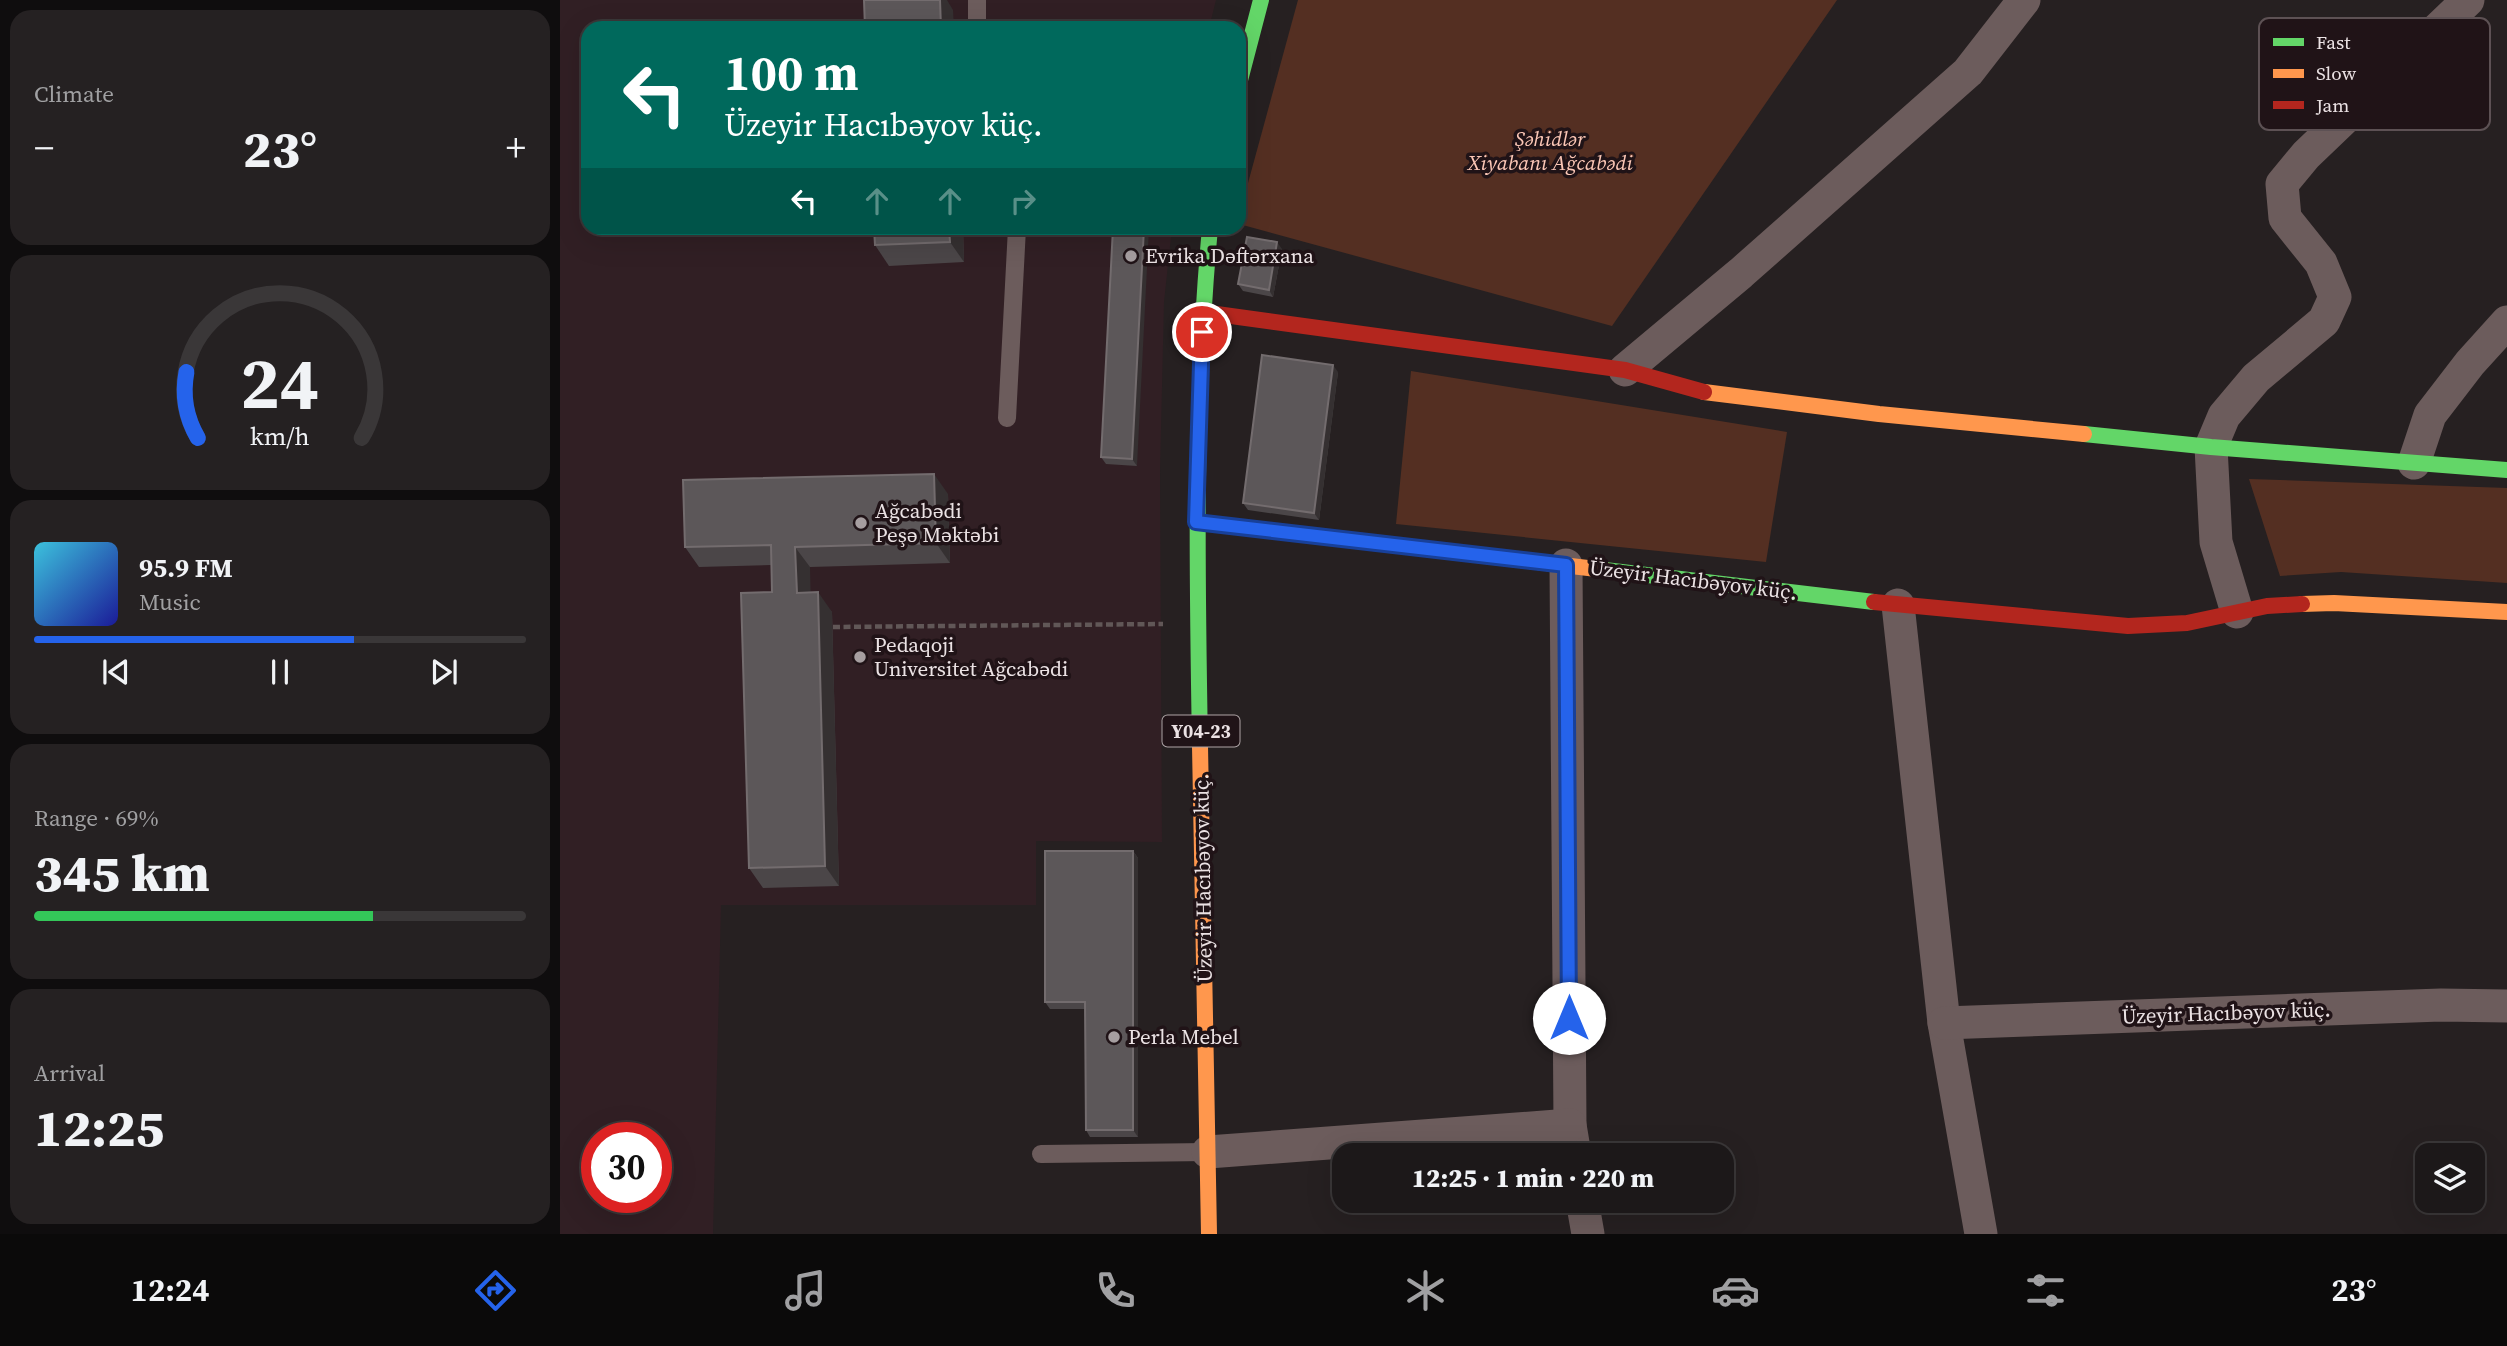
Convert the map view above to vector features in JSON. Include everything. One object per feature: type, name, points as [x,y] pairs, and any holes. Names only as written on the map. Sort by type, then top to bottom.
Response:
[{"type":"street","points":[[1246,57],[1261,0]]},
{"type":"street","points":[[1625,370],[1741,274],[1968,72],[2024,0]]},
{"type":"street","points":[[2449,18],[2468,0]]},
{"type":"street","points":[[2238,612],[2216,542],[2211,447],[2224,416],[2256,378],[2324,321],[2335,297],[2321,263],[2285,218],[2282,184],[2306,155],[2332,130]]},
{"type":"street","name":"Üzeyir Hacıbəyov küç.","points":[[1209,235],[1202,312],[1196,522],[1209,1234]]},
{"type":"street","points":[[1202,312],[1625,370],[1697,391],[1879,414],[2211,447],[2507,470]]},
{"type":"street","points":[[2414,463],[2430,415],[2470,363],[2507,322]]},
{"type":"street","name":"Üzeyir Hacıbəyov küç.","points":[[1196,522],[1898,605],[2128,625],[2187,623],[2267,606],[2334,603],[2507,612]]},
{"type":"street","points":[[1208,1152],[1572,1140],[1566,565]]},
{"type":"street","points":[[1898,605],[1944,1023],[1981,1234]]},
{"type":"street","name":"Üzeyir Hacıbəyov küç.","points":[[1944,1023],[2441,1005],[2507,1006]]},
{"type":"street","points":[[1584,1213],[1588,1234]]},
{"type":"lane","points":[[977,0],[977,21]]},
{"type":"lane","points":[[1007,418],[1017,235]]},
{"type":"lane","points":[[1041,1154],[1208,1152]]},
{"type":"path","points":[[833,627],[1199,624]]},
{"type":"shaded area","name":"Pedaqoji Universitet Ağcabədi","points":[[560,0],[1216,0],[1211,21],[581,21],[581,235],[1171,235],[1164,302],[1160,472],[1162,842],[1036,841],[1036,905],[721,905],[713,1234],[560,1234]]},
{"type":"green space","name":"Şəhidlər Xiyabanı Ağcabədi","points":[[1298,0],[1837,0],[1612,326],[1246,226],[1246,190]]},
{"type":"green space","points":[[1411,371],[1787,432],[1766,562],[1396,524]]},
{"type":"green space","points":[[2249,479],[2507,488],[2507,583],[2341,572],[2280,576]]},
{"type":"building","points":[[864,0],[940,0],[941,21],[865,21]]},
{"type":"building","points":[[874,235],[950,235],[950,242],[875,245]]},
{"type":"building","points":[[1113,235],[1144,235],[1132,459],[1101,457]]},
{"type":"building","points":[[1247,237],[1277,242],[1269,290],[1238,284]]},
{"type":"building","points":[[1262,355],[1333,365],[1314,513],[1243,503]]},
{"type":"building","points":[[934,474],[936,543],[795,547],[797,593],[818,592],[825,866],[749,868],[741,593],[772,592],[771,545],[685,547],[683,480]]},
{"type":"building","points":[[1045,851],[1133,851],[1133,1130],[1086,1130],[1085,1002],[1045,1002]]},
{"type":"traffic: fast","points":[[1246,57],[1261,0]]},
{"type":"traffic: fast","points":[[1200,746],[1199,422],[1209,235]]},
{"type":"traffic: fast","points":[[2084,434],[2211,447],[2507,470]]},
{"type":"traffic: fast","points":[[1605,570],[1874,602]]},
{"type":"traffic: slow","points":[[1704,392],[1879,414],[2084,434]]},
{"type":"traffic: slow","points":[[1196,522],[1605,570]]},
{"type":"traffic: slow","points":[[2302,604],[2334,603],[2507,612]]},
{"type":"traffic: slow","points":[[1200,746],[1209,1234]]},
{"type":"traffic: jam","points":[[1202,312],[1625,370],[1704,392]]},
{"type":"traffic: jam","points":[[1874,602],[2128,626],[2187,623],[2267,606],[2302,604]]},
{"type":"place","name":"Evrika Dəftərxana","points":[[1131,256]]},
{"type":"place","name":"Ağcabədi Peşə Məktəbi","points":[[861,523]]},
{"type":"place","name":"Pedaqoji Universitet Ağcabədi","points":[[860,657]]},
{"type":"place","name":"Perla Mebel","points":[[1114,1037]]},
{"type":"route","points":[[1202,332],[1196,522],[1566,565],[1569,1018]]}]
